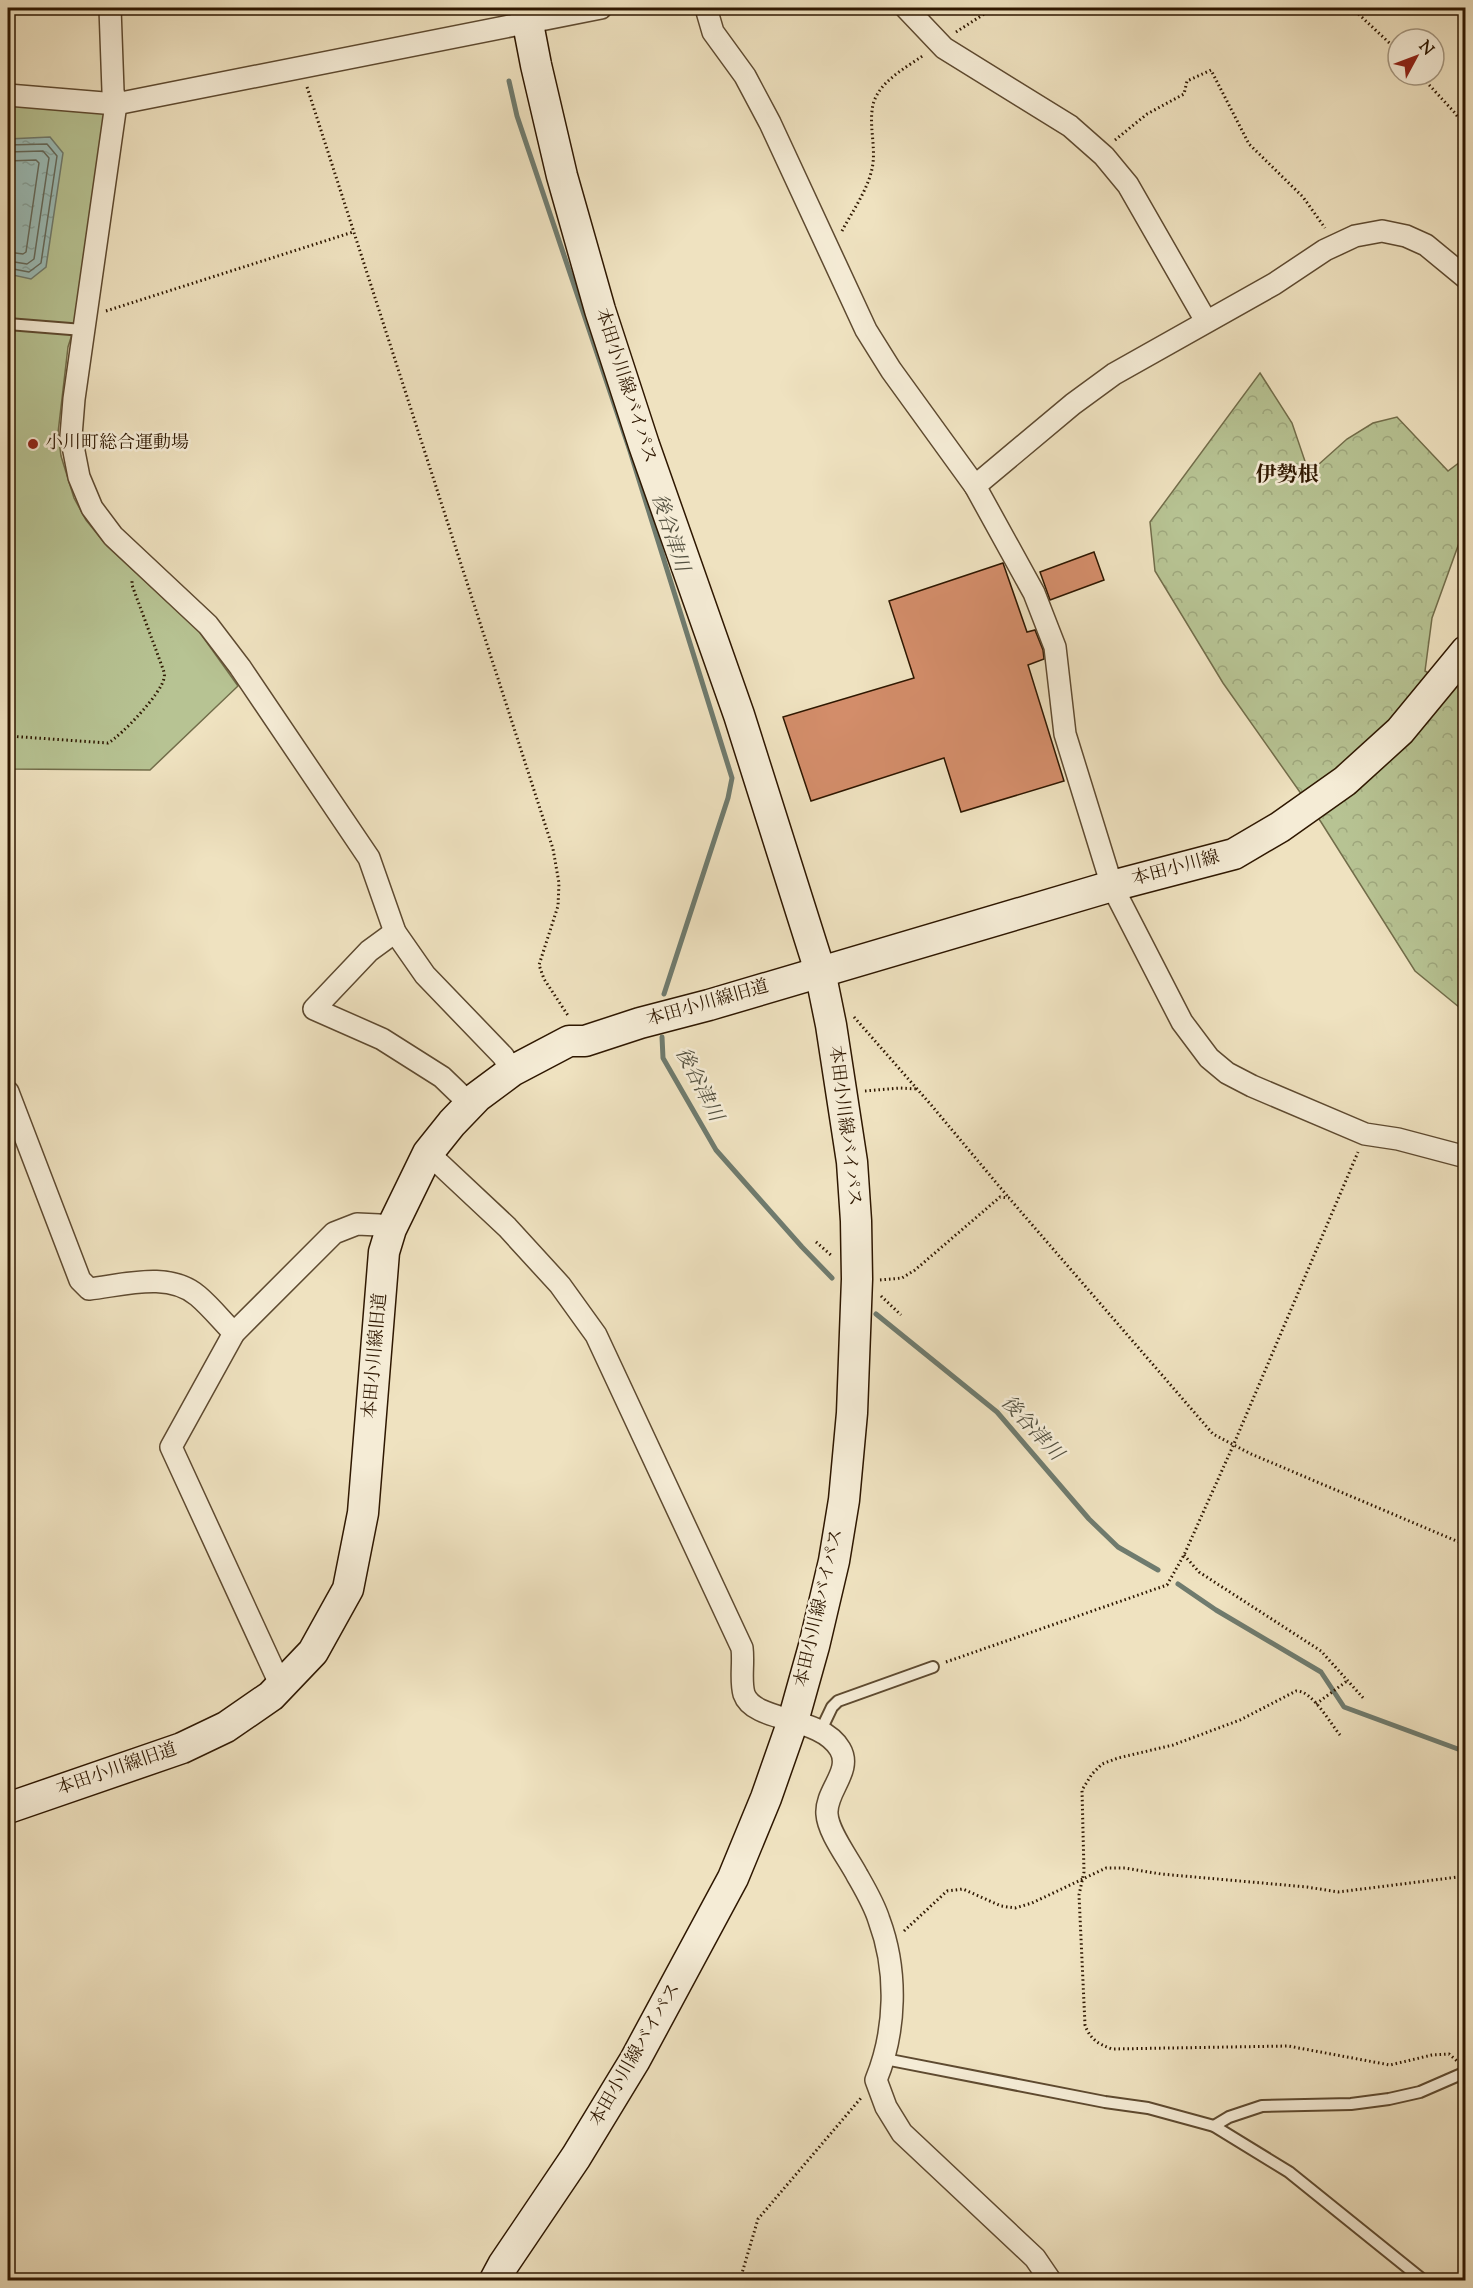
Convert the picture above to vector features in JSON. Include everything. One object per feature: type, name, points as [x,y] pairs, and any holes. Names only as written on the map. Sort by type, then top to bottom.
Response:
[{"type":"street","points":[[110,8],[113,91],[116,104],[74,399],[71,436],[79,477],[92,508],[113,536],[208,625],[240,667],[369,858],[395,932],[425,975],[503,1056],[512,1071]]},
{"type":"street","points":[[10,92],[116,104],[301,68],[526,15],[601,8]]},
{"type":"street","points":[[706,8],[713,32],[745,76],[770,123],[866,330],[891,370],[975,486],[1022,567],[1055,647],[1065,734],[1112,886],[1182,1022],[1209,1058],[1227,1073],[1252,1086],[1365,1134],[1398,1139],[1466,1157]]},
{"type":"street","points":[[906,8],[939,43],[1070,126],[1099,152],[1128,185],[1206,321]]},
{"type":"street","name":"本田小川線バイパス","points":[[495,2280],[576,2157],[635,2060],[734,1878],[766,1798],[793,1721],[834,1561],[844,1500],[865,1279],[852,1162],[833,1037],[820,971],[739,715],[644,445],[600,310],[562,176],[526,15]]},
{"type":"street","points":[[975,486],[1073,404],[1114,374],[1274,284],[1337,244],[1355,236],[1382,231],[1406,236],[1426,245],[1466,278]]},
{"type":"street","name":"本田小川線","points":[[820,971],[1112,886],[1234,854],[1280,827],[1345,781],[1400,731],[1466,651]]},
{"type":"street","points":[[395,932],[369,951],[314,1009],[382,1039],[442,1077],[470,1104]]},
{"type":"street","name":"本田小川線旧道","points":[[8,1808],[182,1748],[226,1727],[271,1696],[313,1652],[348,1589],[363,1513],[384,1252],[391,1229],[428,1153],[470,1104],[512,1071],[568,1041],[585,1041],[820,971]]},
{"type":"street","points":[[8,1092],[80,1280],[89,1289],[159,1281],[180,1286],[197,1294],[234,1333]]},
{"type":"street","points":[[428,1153],[507,1227],[560,1285],[596,1335],[742,1648],[744,1694],[749,1702],[757,1708],[821,1730],[839,1748],[843,1757],[843,1770],[828,1803],[827,1815],[833,1832],[879,1919],[891,1969],[892,2016],[885,2059],[876,2080],[886,2106],[902,2133],[1035,2258],[1050,2280]]},
{"type":"street","points":[[281,1686],[171,1447],[234,1333],[334,1233],[357,1224],[379,1225],[391,1229]]},
{"type":"lane","points":[[8,324],[85,320]]},
{"type":"lane","points":[[821,1730],[832,1707],[838,1701],[933,1667]]},
{"type":"lane","points":[[885,2059],[1105,2102],[1148,2108],[1214,2126],[1289,2172],[1423,2280]]},
{"type":"lane","points":[[1214,2126],[1229,2116],[1262,2106],[1351,2104],[1389,2099],[1420,2092],[1465,2072]]},
{"type":"path","points":[[1352,8],[1386,40]]},
{"type":"path","points":[[831,252],[869,181],[873,162],[872,110],[876,94],[886,83],[939,43],[992,9]]},
{"type":"path","points":[[301,68],[553,849],[559,883],[558,906],[539,965],[544,979],[585,1041]]},
{"type":"path","points":[[1099,152],[1147,114],[1184,94],[1187,81],[1211,69],[1248,144],[1303,197],[1337,244]]},
{"type":"path","points":[[1431,87],[1466,129]]},
{"type":"path","points":[[85,320],[353,232]]},
{"type":"path","points":[[8,736],[108,743],[119,737],[158,691],[164,678],[163,669],[132,585],[133,576]]},
{"type":"path","points":[[849,1013],[873,1037],[1213,1434],[1233,1446],[1466,1545]]},
{"type":"path","points":[[863,1092],[900,1088],[917,1089]]},
{"type":"path","points":[[933,1667],[1167,1586],[1185,1555],[1233,1446],[1365,1134]]},
{"type":"path","points":[[865,1279],[902,1278],[915,1270],[1000,1197],[1009,1198]]},
{"type":"path","points":[[865,1279],[901,1315]]},
{"type":"path","points":[[1185,1555],[1198,1572],[1321,1651],[1365,1700]]},
{"type":"path","points":[[1316,1704],[1347,1681]]},
{"type":"path","points":[[1340,1735],[1309,1695],[1301,1690],[1240,1720],[1173,1745],[1102,1764],[1092,1774],[1082,1790],[1084,1872],[1079,1895],[1085,2025],[1088,2033],[1097,2043],[1112,2049],[1288,2046],[1390,2065],[1432,2055],[1449,2055],[1454,2057],[1465,2072]]},
{"type":"path","points":[[887,1947],[947,1891],[963,1889],[1001,1906],[1015,1908],[1032,1903],[1106,1868],[1125,1868],[1161,1874],[1308,1887],[1338,1892],[1466,1876]]},
{"type":"path","points":[[740,2280],[758,2219],[876,2080]]},
{"type":"green space","name":"小川町総合運動場","points":[[8,104],[76,108],[107,114],[80,309],[68,347],[58,433],[61,456],[74,498],[86,520],[107,546],[198,630],[238,686],[150,770],[8,769]]},
{"type":"green space","points":[[1260,373],[1292,423],[1309,473],[1347,439],[1373,423],[1397,417],[1448,471],[1464,459],[1463,532],[1432,618],[1425,671],[1453,687],[1465,672],[1465,1012],[1415,971],[1321,822],[1223,683],[1155,571],[1150,522]]},
{"type":"water","points":[[50,137],[63,153],[46,267],[31,279],[8,274],[8,139]]},
{"type":"building","points":[[1094,552],[1104,580],[1050,600],[1040,572]]},
{"type":"building","points":[[1003,563],[1027,632],[1035,630],[1043,650],[1044,659],[1028,665],[1064,781],[961,812],[944,758],[811,801],[783,717],[914,678],[889,601]]},
{"type":"waterway","name":"後谷津川","points":[[509,81],[517,116],[630,451],[732,778],[728,798],[664,994]]},
{"type":"waterway","name":"後谷津川","points":[[662,1037],[663,1058],[716,1150],[832,1278]]},
{"type":"waterway","name":"後谷津川","points":[[876,1314],[997,1412],[1089,1519],[1118,1547],[1158,1570]]},
{"type":"waterway","name":"後谷津川","points":[[1178,1584],[1216,1610],[1321,1672],[1344,1707],[1466,1752]]},
{"type":"place","name":"小川町総合運動場","points":[[33,444]]},
{"type":"district","name":"伊勢根","points":[[1287,476]]}]
